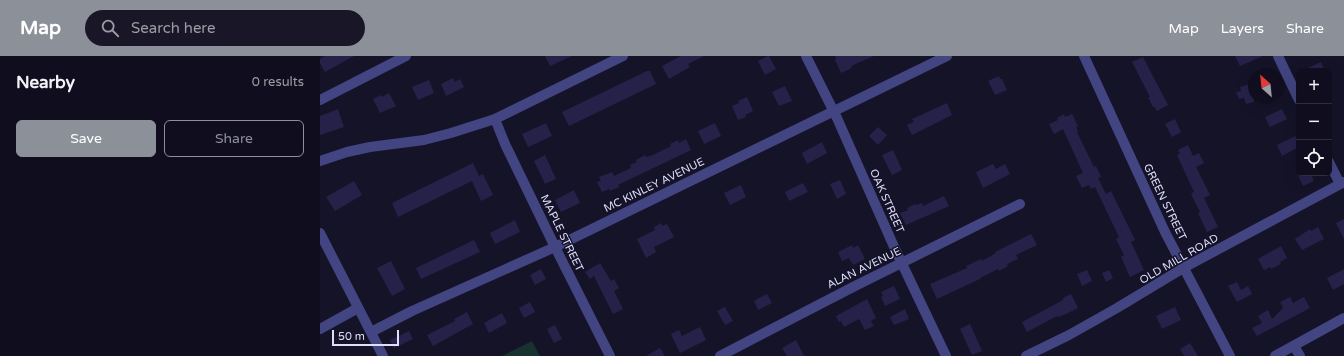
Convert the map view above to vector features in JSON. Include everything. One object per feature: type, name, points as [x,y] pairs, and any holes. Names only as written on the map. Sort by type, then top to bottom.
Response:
[{"type":"street","points":[[320,100],[406,56]]},
{"type":"street","points":[[320,161],[347,152],[370,147],[424,140],[495,119],[623,56]]},
{"type":"street","name":"OAK STREET","points":[[806,56],[834,111],[902,263],[946,356]]},
{"type":"street","name":"MC KINLEY AVENUE","points":[[371,332],[412,311],[555,247],[947,56]]},
{"type":"street","name":"GREEN STREET","points":[[1084,56],[1165,232],[1185,268],[1220,340],[1230,356]]},
{"type":"street","points":[[1278,56],[1296,94]]},
{"type":"street","name":"MAPLE STREET","points":[[495,119],[505,144],[610,356]]},
{"type":"street","points":[[1332,167],[1342,183]]},
{"type":"street","name":"OLD MILL ROAD","points":[[1026,356],[1069,335],[1185,268],[1342,183]]},
{"type":"street","name":"ALAN AVENUE","points":[[720,356],[855,286],[1020,204]]},
{"type":"street","points":[[320,233],[383,356]]},
{"type":"street","points":[[320,329],[358,308]]},
{"type":"street","points":[[1275,356],[1344,318]]},
{"type":"street","points":[[1294,346],[1300,356]]},
{"type":"green space","points":[[532,341],[540,356],[502,356]]},
{"type":"building","points":[[325,56],[354,56],[325,72],[320,63],[320,59]]},
{"type":"building","points":[[545,56],[572,56],[550,66]]},
{"type":"building","points":[[681,56],[704,56],[688,64],[690,67],[669,79],[662,66]]},
{"type":"building","points":[[768,56],[776,69],[765,75],[758,61]]},
{"type":"building","points":[[835,56],[874,56],[851,66],[852,68],[841,73],[835,60]]},
{"type":"building","points":[[1235,56],[1263,56],[1240,66]]},
{"type":"building","points":[[1143,57],[1168,105],[1157,111],[1155,107],[1153,107],[1148,97],[1150,97],[1132,62]]},
{"type":"building","points":[[1321,62],[1324,68],[1308,68]]},
{"type":"building","points":[[647,71],[650,71],[656,84],[569,126],[562,112]]},
{"type":"building","points":[[999,76],[1007,90],[995,95],[988,81]]},
{"type":"building","points":[[453,78],[455,82],[460,79],[464,87],[446,96],[441,84]]},
{"type":"building","points":[[429,80],[434,93],[418,100],[412,87]]},
{"type":"building","points":[[1248,85],[1248,104],[1246,104],[1244,98],[1239,99],[1236,92],[1241,91],[1240,87]]},
{"type":"building","points":[[785,86],[792,101],[779,106],[772,92]]},
{"type":"building","points":[[389,93],[396,106],[380,113],[373,99],[381,95],[382,97]]},
{"type":"building","points":[[747,97],[753,111],[745,115],[746,117],[738,120],[732,106],[739,103],[738,101]]},
{"type":"building","points":[[947,103],[952,115],[912,135],[907,125],[914,122],[912,119]]},
{"type":"building","points":[[338,109],[344,127],[320,135],[320,116]]},
{"type":"building","points":[[1282,109],[1287,119],[1270,127],[1265,117]]},
{"type":"building","points":[[1064,114],[1065,117],[1072,114],[1078,126],[1076,127],[1077,132],[1094,167],[1096,166],[1101,177],[1098,178],[1106,194],[1111,191],[1135,240],[1131,242],[1144,270],[1130,277],[1121,257],[1124,255],[1116,239],[1119,237],[1095,187],[1091,189],[1089,185],[1082,188],[1076,176],[1083,173],[1063,129],[1054,134],[1049,124],[1058,120],[1057,118]]},
{"type":"building","points":[[1175,119],[1181,132],[1172,137],[1165,124]]},
{"type":"building","points":[[546,123],[552,136],[528,147],[522,134]]},
{"type":"building","points":[[715,123],[721,136],[704,144],[698,131]]},
{"type":"building","points":[[878,127],[887,135],[878,145],[869,136]]},
{"type":"building","points":[[1295,136],[1296,138],[1296,149],[1282,156],[1277,145]]},
{"type":"building","points":[[686,139],[691,150],[618,185],[619,187],[610,191],[609,189],[602,192],[597,182],[601,181],[599,177],[612,172],[614,176],[631,168],[630,165],[637,162],[636,160],[645,155],[646,157],[653,155],[671,146],[670,144],[678,140],[679,143]]},
{"type":"building","points":[[822,142],[827,153],[807,164],[802,153]]},
{"type":"building","points":[[1188,145],[1193,156],[1199,153],[1204,163],[1196,167],[1210,195],[1204,198],[1218,227],[1207,232],[1198,213],[1200,212],[1191,194],[1194,192],[1177,155],[1180,153],[1178,150]]},
{"type":"building","points":[[893,150],[902,170],[892,175],[882,155]]},
{"type":"building","points":[[545,155],[556,179],[545,184],[534,161]]},
{"type":"building","points":[[473,163],[479,176],[483,174],[493,195],[481,201],[472,181],[398,217],[392,203]]},
{"type":"building","points":[[993,164],[996,169],[1005,164],[1010,174],[983,188],[976,172]]},
{"type":"building","points":[[1298,176],[1312,176],[1314,181],[1303,186]]},
{"type":"building","points":[[840,180],[846,194],[837,199],[830,184]]},
{"type":"building","points":[[354,181],[362,195],[335,211],[326,197]]},
{"type":"building","points":[[803,183],[808,192],[789,201],[785,192]]},
{"type":"building","points":[[741,185],[746,197],[730,205],[724,193]]},
{"type":"building","points":[[574,190],[580,203],[561,212],[555,200]]},
{"type":"building","points":[[944,196],[949,206],[906,225],[900,213],[908,210],[907,208],[915,204],[922,203],[923,206]]},
{"type":"building","points":[[1344,219],[1344,239],[1336,223]]},
{"type":"building","points":[[515,220],[520,232],[495,244],[490,233]]},
{"type":"building","points":[[661,223],[662,226],[667,224],[674,237],[654,247],[656,252],[646,258],[637,239],[655,230],[654,227]]},
{"type":"building","points":[[1318,227],[1324,239],[1302,250],[1295,239],[1310,229],[1311,231]]},
{"type":"building","points":[[1031,234],[1037,245],[1016,255],[1018,259],[1007,264],[1008,266],[999,271],[998,269],[937,299],[930,284],[967,268],[966,266],[981,259],[982,261],[996,253],[995,252]]},
{"type":"building","points":[[474,240],[480,252],[421,279],[416,268]]},
{"type":"building","points":[[852,245],[853,248],[858,245],[865,259],[853,265],[849,258],[842,261],[838,252]]},
{"type":"building","points":[[1281,246],[1287,258],[1280,262],[1281,264],[1271,269],[1270,267],[1264,270],[1258,259]]},
{"type":"building","points":[[391,261],[405,289],[392,296],[377,268]]},
{"type":"building","points":[[600,263],[611,281],[614,279],[619,288],[614,291],[623,309],[613,314],[594,276],[590,279],[585,272]]},
{"type":"building","points":[[541,269],[546,279],[535,285],[530,275]]},
{"type":"building","points":[[1344,269],[1344,284],[1333,290],[1327,278]]},
{"type":"building","points":[[1087,270],[1092,281],[1082,286],[1077,274]]},
{"type":"building","points":[[1109,270],[1113,278],[1106,282],[1102,273]]},
{"type":"building","points":[[1237,282],[1241,290],[1248,286],[1252,294],[1237,302],[1228,286]]},
{"type":"building","points":[[894,286],[900,299],[885,306],[881,297],[883,296],[881,292]]},
{"type":"building","points":[[767,294],[772,303],[758,310],[754,301]]},
{"type":"building","points":[[1071,294],[1078,308],[1066,314],[1057,316],[1027,332],[1022,322],[1063,300],[1063,298]]},
{"type":"building","points":[[1290,297],[1293,303],[1304,297],[1310,308],[1257,336],[1252,328],[1262,323],[1258,316],[1268,310],[1272,319],[1283,308],[1280,302]]},
{"type":"building","points":[[867,299],[876,318],[871,321],[874,326],[865,330],[859,319],[844,327],[841,321],[839,322],[836,316]]},
{"type":"building","points":[[530,302],[535,312],[524,318],[519,308]]},
{"type":"building","points":[[725,307],[733,321],[725,325],[717,311]]},
{"type":"building","points":[[1175,307],[1181,320],[1162,329],[1156,316]]},
{"type":"building","points":[[905,309],[909,319],[894,325],[890,317]]},
{"type":"building","points":[[467,312],[473,324],[433,346],[427,335],[455,321],[454,319]]},
{"type":"building","points":[[502,313],[507,323],[489,333],[484,323]]},
{"type":"building","points":[[970,324],[982,351],[972,355],[960,329]]},
{"type":"building","points":[[555,325],[562,339],[554,343],[547,329]]},
{"type":"building","points":[[700,327],[706,340],[680,353],[671,334],[679,330],[682,336]]},
{"type":"building","points":[[409,331],[413,339],[394,348],[390,340]]},
{"type":"building","points":[[796,340],[804,356],[787,356],[782,348]]},
{"type":"building","points":[[1190,343],[1198,356],[1184,356],[1180,349]]},
{"type":"building","points":[[660,348],[665,356],[646,356]]}]
